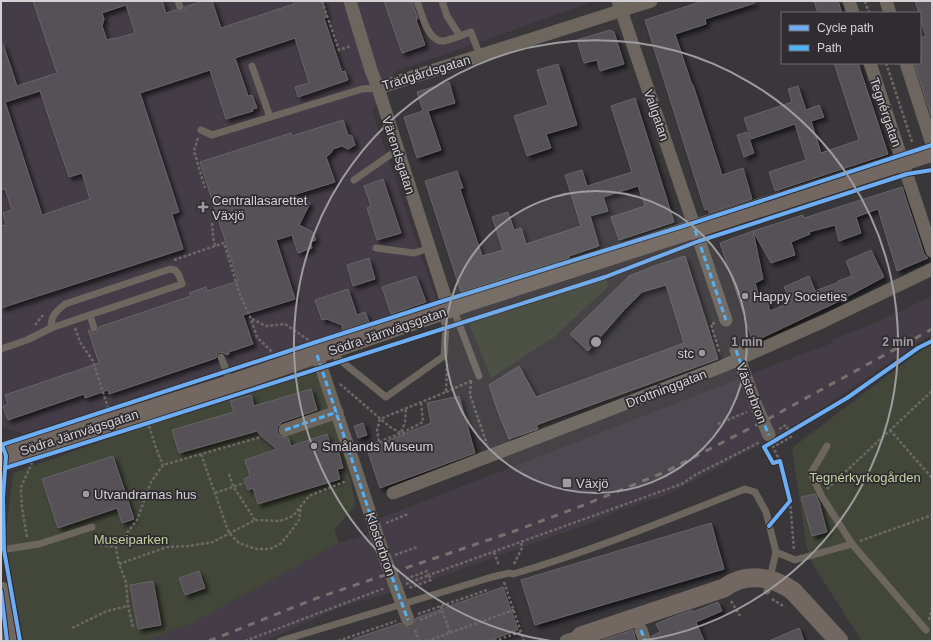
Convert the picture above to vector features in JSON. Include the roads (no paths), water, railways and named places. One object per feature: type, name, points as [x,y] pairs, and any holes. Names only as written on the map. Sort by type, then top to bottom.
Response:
[{"type":"street","name":"Värendsgatan","points":[[350,1],[371,70],[430,248],[447,309]]},
{"type":"street","name":"Trädgårdsgatan","points":[[378,88],[480,56],[620,6],[651,1]]},
{"type":"street","points":[[849,1],[853,12]]},
{"type":"street","points":[[886,1],[890,12]]},
{"type":"street","name":"Vallgatan","points":[[620,6],[726,320]]},
{"type":"street","name":"Tegnérgatan","points":[[870,64],[917,157]]},
{"type":"street","points":[[906,64],[932,144]]},
{"type":"street","points":[[917,157],[932,252]]},
{"type":"street","name":"Södra Järnvägsgatan","points":[[1,458],[231,384],[447,309],[697,235],[917,157]]},
{"type":"street","name":"Drottninggatan","points":[[393,493],[495,449],[723,366],[824,321],[932,269]]},
{"type":"street","name":"Västerbron","points":[[736,350],[757,408],[766,441]]},
{"type":"street","name":"Klosterbron","points":[[323,353],[337,412],[394,586],[411,618]]},
{"type":"street","points":[[285,430],[337,412]]},
{"type":"street","points":[[574,638],[726,592],[751,589],[769,590],[786,586],[793,591],[839,641]]},
{"type":"street","points":[[769,590],[784,599],[797,610],[823,641]]},
{"type":"street","points":[[1,591],[8,641]]},
{"type":"lane","points":[[417,1],[429,33],[434,38],[442,41],[471,32],[480,56]]},
{"type":"lane","points":[[442,1],[447,16],[460,36]]},
{"type":"lane","points":[[252,66],[270,118]]},
{"type":"lane","name":"Trädgårdsgatan","points":[[201,130],[212,135],[362,89],[378,88]]},
{"type":"lane","points":[[354,180],[398,150]]},
{"type":"lane","points":[[376,248],[414,253],[430,248]]},
{"type":"lane","points":[[1,350],[27,340],[51,328],[182,284],[179,275],[175,270],[170,270],[65,304],[51,319],[51,328]]},
{"type":"lane","points":[[323,353],[386,397],[444,356],[447,309]]},
{"type":"lane","points":[[447,309],[479,376]]},
{"type":"lane","points":[[90,314],[94,328]]},
{"type":"lane","points":[[221,357],[231,384]]},
{"type":"lane","points":[[827,446],[810,473],[821,495],[852,544],[926,630]]},
{"type":"lane","points":[[280,641],[492,577],[510,573],[513,574],[593,549],[745,489],[755,492],[766,512],[776,552],[769,590]]},
{"type":"lane","points":[[1,550],[28,546],[92,527]]},
{"type":"lane","points":[[776,552],[796,560],[852,544]]},
{"type":"railway","points":[[209,641],[317,598],[512,532],[665,472],[766,420],[932,329]]},
{"type":"place","name":"Centrallasarettet Växjö","points":[[203,207]]},
{"type":"place","name":"Happy Societies","points":[[745,296]]},
{"type":"place","name":"stc","points":[[702,353]]},
{"type":"place","name":"Smålands Museum","points":[[314,446]]},
{"type":"place","name":"Växjö","points":[[567,483]]},
{"type":"place","name":"Utvandrarnas hus","points":[[86,494]]},
{"type":"park label","name":"Tegnérkyrkogården","points":[[865,477]]},
{"type":"park label","name":"Museiparken","points":[[131,539]]}]
